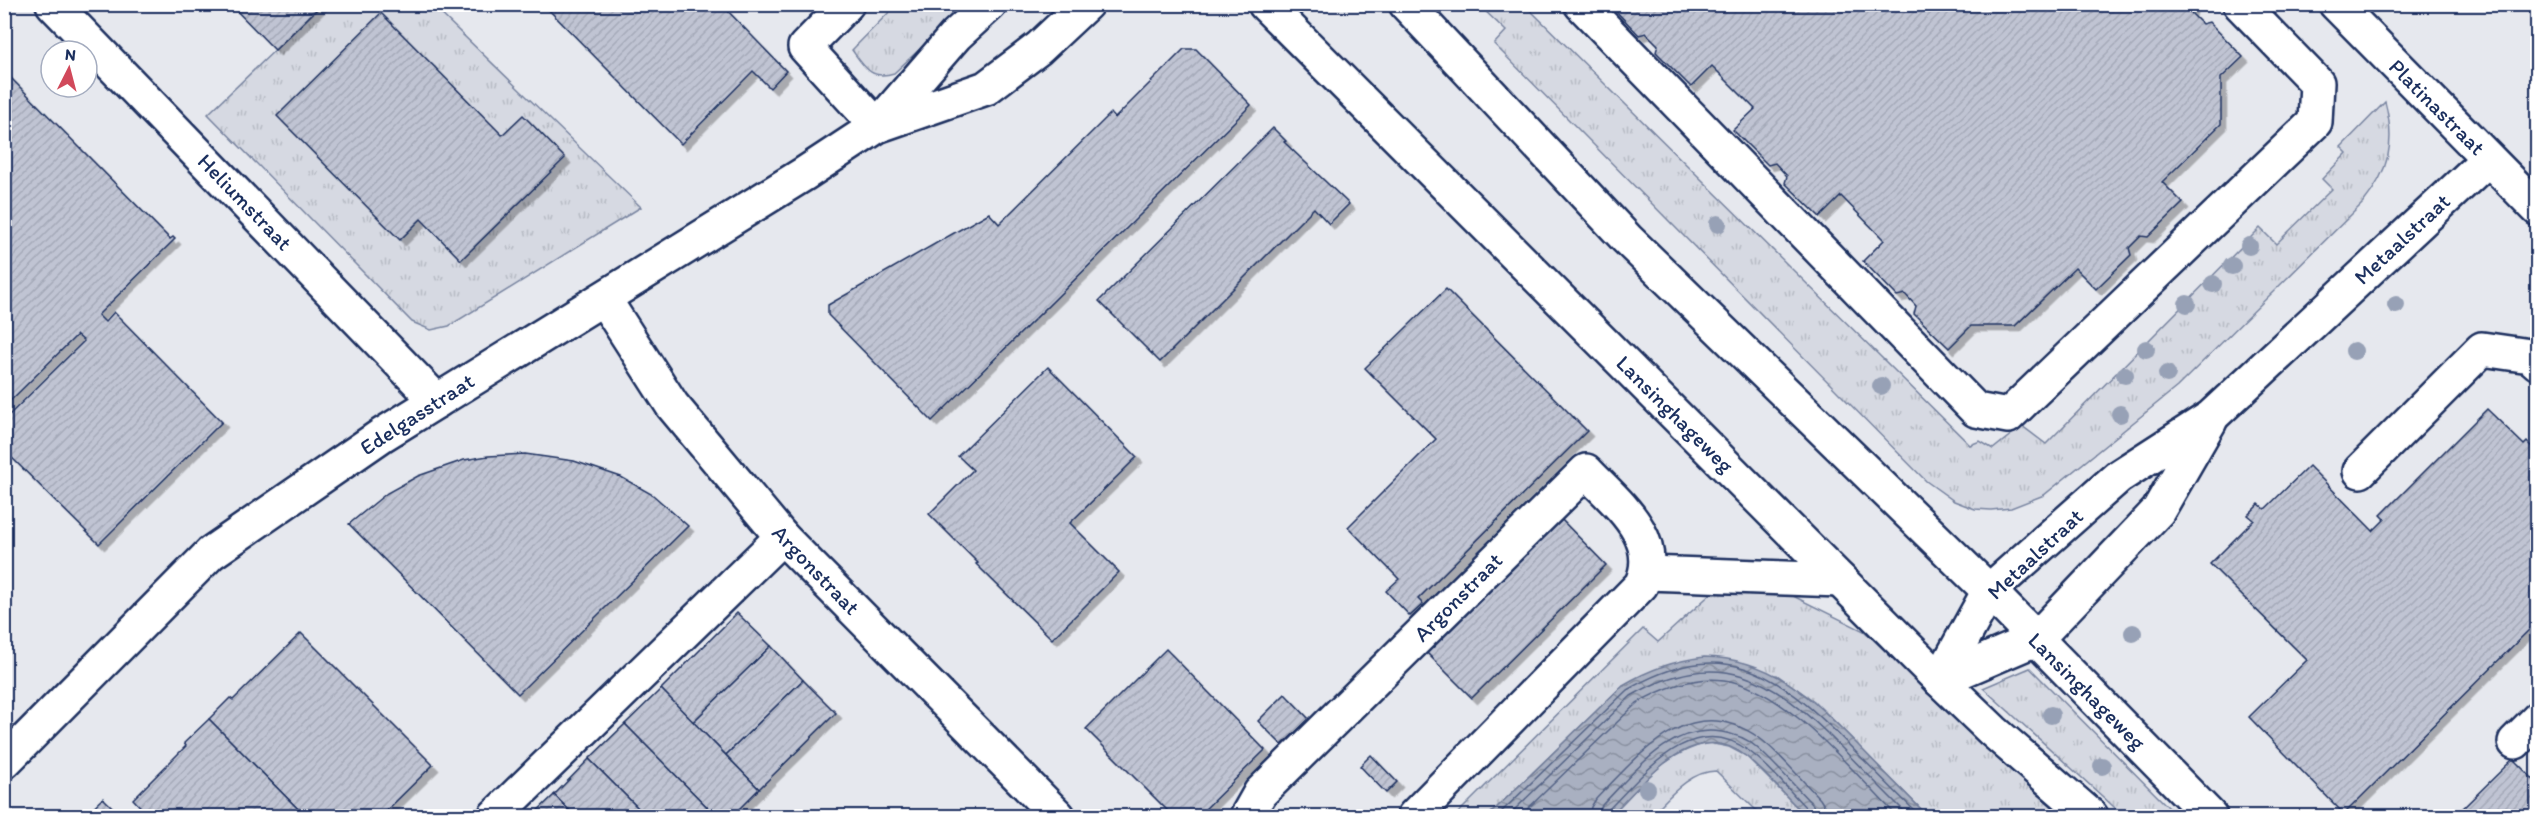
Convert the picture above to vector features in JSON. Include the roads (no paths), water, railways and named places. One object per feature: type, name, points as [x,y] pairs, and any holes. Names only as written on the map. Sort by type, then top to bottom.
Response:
[{"type":"street","name":"Heliumstraat","points":[[53,4],[437,401]]},
{"type":"street","points":[[847,4],[805,47],[877,126]]},
{"type":"street","name":"Edelgasstraat","points":[[877,126],[956,35],[990,4]]},
{"type":"street","name":"Edelgasstraat","points":[[4,762],[211,553],[382,435],[604,299],[877,126],[986,88],[1039,48],[1086,4]]},
{"type":"street","name":"Lansinghageweg","points":[[1265,4],[1940,680],[1993,731],[2091,816]]},
{"type":"street","name":"Lansinghageweg","points":[[1406,4],[1627,239],[1989,591],[2210,816]]},
{"type":"street","points":[[1581,4],[1976,410],[2008,416],[2315,122],[2317,83],[2240,4]]},
{"type":"street","name":"Platinastraat","points":[[2336,4],[2538,208]]},
{"type":"street","name":"Metaalstraat","points":[[1940,680],[1989,591],[2118,477],[2211,417],[2488,159]]},
{"type":"street","name":"Argonstraat","points":[[604,299],[672,405],[782,537],[1058,816]]},
{"type":"street","points":[[2360,471],[2482,349],[2530,356],[2538,363]]},
{"type":"street","name":"Metaalstraat","points":[[1940,680],[2036,639],[2158,511],[2211,417]]},
{"type":"street","name":"Argonstraat","points":[[1247,816],[1260,793],[1586,471],[1642,532],[1647,548],[1647,573]]},
{"type":"street","points":[[495,816],[782,537]]},
{"type":"street","points":[[1414,816],[1641,585],[1647,573],[1840,580]]},
{"type":"water","points":[[1704,657],[1729,659],[1751,665],[1790,684],[1825,712],[1928,816],[1806,816],[1747,757],[1728,746],[1708,744],[1690,748],[1671,758],[1610,816],[1488,816],[1623,685],[1662,666]]}]
